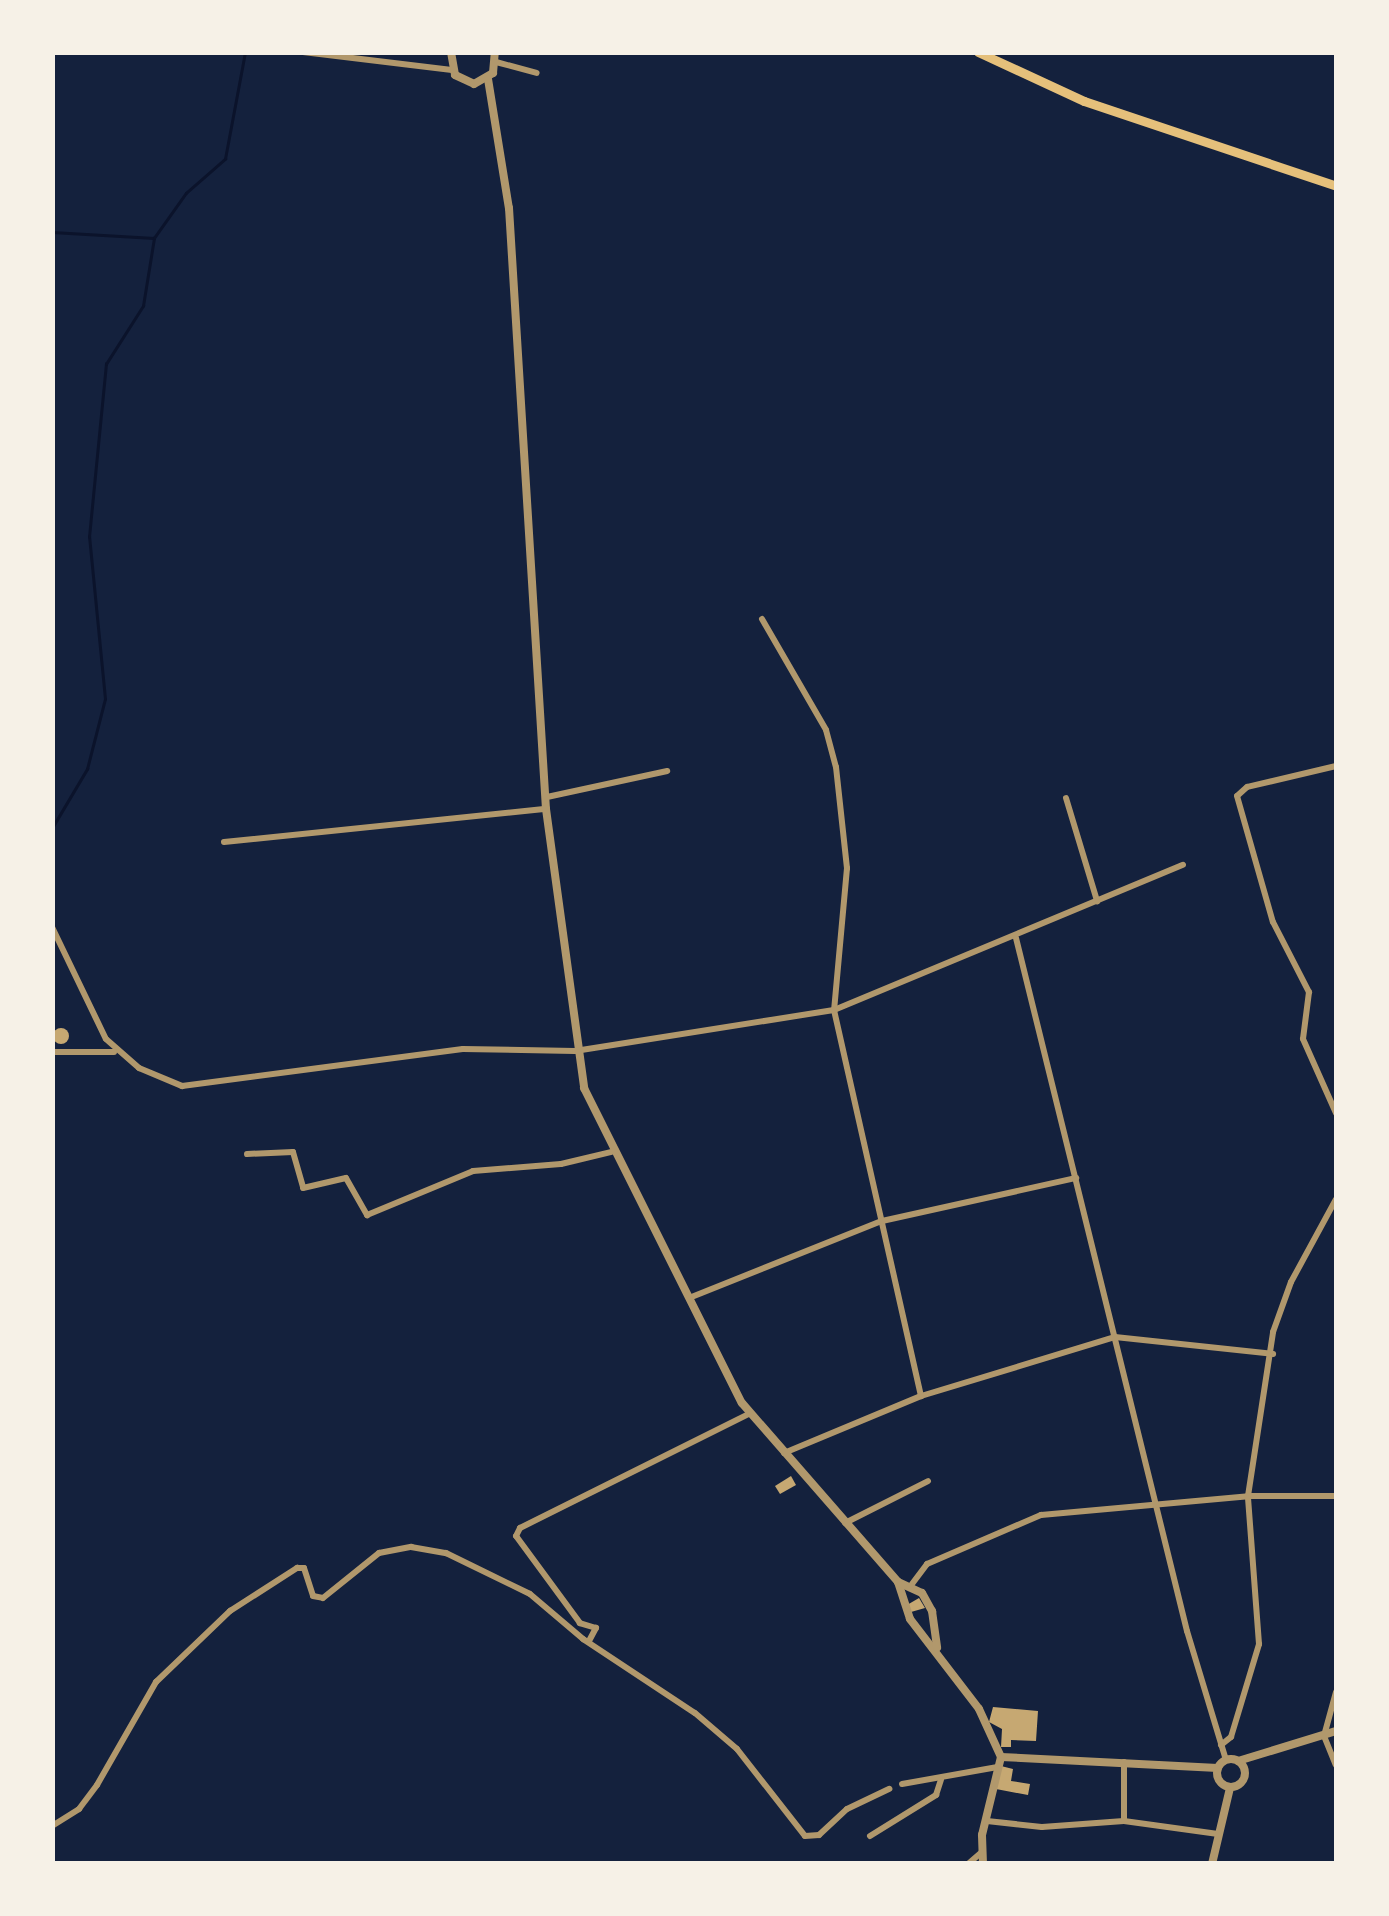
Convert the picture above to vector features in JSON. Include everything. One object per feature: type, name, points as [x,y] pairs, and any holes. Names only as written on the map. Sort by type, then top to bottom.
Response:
[{"type":"main road","points":[[978,52],[1156,127],[1336,186]]},
{"type":"street","points":[[303,52],[452,70],[468,84],[492,122]]},
{"type":"street","points":[[452,52],[452,70]]},
{"type":"street","points":[[537,73],[496,57],[488,79],[509,208],[521,478],[546,810],[575,1051],[611,1152],[750,1413],[898,1582],[910,1618],[979,1708],[1001,1757],[982,1852],[984,1864]]},
{"type":"street","points":[[468,84],[488,79]]},
{"type":"street","points":[[762,619],[826,730],[836,766],[847,868],[834,1010],[921,1396]]},
{"type":"street","points":[[1336,766],[1247,787],[1237,796],[1273,922],[1308,992],[1303,1039],[1336,1113]]},
{"type":"street","points":[[546,797],[667,772]]},
{"type":"street","points":[[1066,798],[1097,901]]},
{"type":"street","points":[[224,842],[546,810]]},
{"type":"street","points":[[52,1052],[107,1048],[182,1086],[462,1049],[575,1051],[834,1010],[1016,938],[1183,864]]},
{"type":"street","points":[[52,927],[106,1040],[120,1054]]},
{"type":"street","points":[[1016,938],[1157,1505],[1226,1760]]},
{"type":"street","points":[[247,1154],[293,1152],[304,1188],[346,1178],[368,1215],[473,1170],[561,1164],[611,1152]]},
{"type":"street","points":[[688,1299],[882,1221],[1076,1178]]},
{"type":"street","points":[[1221,1745],[1231,1737],[1259,1644],[1248,1496],[1273,1354],[1291,1282],[1336,1199]]},
{"type":"street","points":[[784,1453],[921,1396],[1115,1337],[1273,1354]]},
{"type":"street","points":[[588,1642],[596,1628],[580,1623],[516,1536],[520,1528],[750,1413]]},
{"type":"street","points":[[846,1522],[928,1481]]},
{"type":"street","points":[[912,1584],[927,1564],[1041,1515],[1248,1496],[1336,1496]]},
{"type":"street","points":[[52,1826],[78,1809],[97,1785],[140,1707],[181,1652],[297,1568],[304,1568],[313,1596],[323,1598],[379,1553],[411,1548],[446,1553],[530,1594],[588,1642],[737,1748],[805,1836],[819,1835],[847,1809],[889,1789]]},
{"type":"street","points":[[898,1582],[912,1584],[932,1611],[939,1652]]},
{"type":"street","points":[[1336,1692],[1324,1736],[1336,1765]]},
{"type":"street","points":[[1226,1760],[1241,1765],[1336,1731]]},
{"type":"street","points":[[1001,1757],[1218,1768],[1226,1760]]},
{"type":"street","points":[[1124,1762],[1124,1822]]},
{"type":"street","points":[[1225,1786],[1242,1782],[1241,1765]]},
{"type":"street","points":[[902,1784],[997,1767]]},
{"type":"street","points":[[1212,1864],[1225,1786],[1218,1768]]},
{"type":"street","points":[[870,1836],[936,1795],[940,1780]]},
{"type":"street","points":[[987,1821],[1042,1827],[1124,1822],[1218,1834]]},
{"type":"street","points":[[968,1864],[982,1852]]},
{"type":"building","points":[[61,1028],[69,1036],[61,1044],[53,1036]]},
{"type":"building","points":[[791,1476],[796,1485],[780,1494],[775,1486]]},
{"type":"building","points":[[919,1598],[925,1608],[911,1612],[907,1605]]},
{"type":"building","points":[[993,1707],[1038,1711],[1036,1741],[1011,1740],[1011,1747],[1001,1747],[1002,1729],[989,1722]]},
{"type":"building","points":[[1001,1766],[1013,1769],[1011,1781],[1030,1784],[1028,1795],[996,1789]]},
{"type":"waterway","points":[[52,828],[87,769],[105,699],[89,537],[106,364],[143,306],[154,238],[186,193],[225,159],[245,52]]},
{"type":"waterway","points":[[52,232],[154,238]]}]
